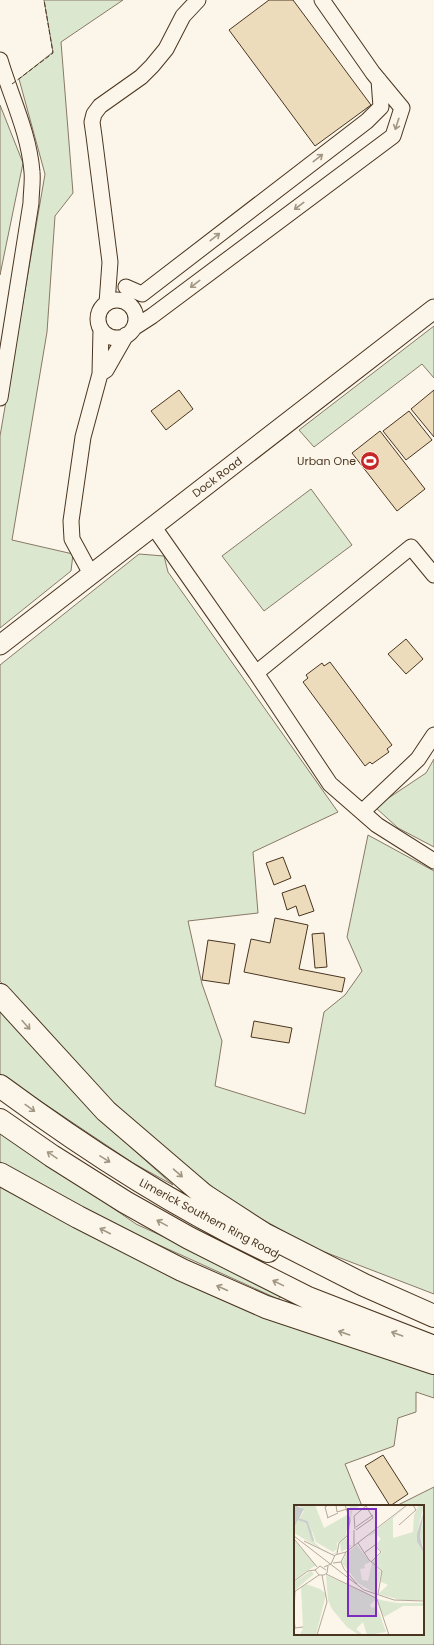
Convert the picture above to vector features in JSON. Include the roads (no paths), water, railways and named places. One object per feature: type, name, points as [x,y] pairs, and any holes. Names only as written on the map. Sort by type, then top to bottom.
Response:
[{"type":"highway","points":[[0,995],[106,1111],[204,1195],[264,1234],[364,1285],[434,1316]]},
{"type":"highway","name":"Limerick Southern Ring Road","points":[[0,1086],[60,1130],[168,1198],[249,1242],[333,1280],[434,1321]]},
{"type":"highway","points":[[0,1120],[52,1156],[125,1202],[189,1238],[308,1298],[434,1347]]},
{"type":"highway","points":[[0,1174],[78,1217],[182,1270],[259,1304],[434,1363]]},
{"type":"highway","points":[[319,1262],[434,1302]]},
{"type":"main road","name":"Dock Road","points":[[0,645],[434,309]]},
{"type":"street","points":[[107,303],[110,262],[92,122],[94,114],[100,106],[141,77],[152,66],[166,49],[183,16],[198,0]]},
{"type":"street","points":[[100,374],[106,370],[130,331],[136,317],[134,310],[128,303],[118,300],[107,303],[99,312],[98,324],[101,329],[111,337],[117,338],[130,331],[152,316],[393,136],[402,108],[379,80],[322,0]]},
{"type":"street","points":[[0,60],[8,88],[24,127],[32,173],[30,203],[0,398]]},
{"type":"street","points":[[128,303],[142,294],[367,121],[381,108],[379,80]]},
{"type":"street","points":[[110,262],[126,287],[128,303]]},
{"type":"street","points":[[126,287],[142,294]]},
{"type":"street","points":[[91,574],[72,539],[71,521],[83,437],[100,374],[101,329]]},
{"type":"street","points":[[153,526],[256,673],[330,784],[377,825],[434,861]]},
{"type":"street","points":[[256,673],[411,547],[434,575]]},
{"type":"street","points":[[362,812],[418,759],[434,735]]},
{"type":"place","name":"Urban One","points":[[370,461]]}]
